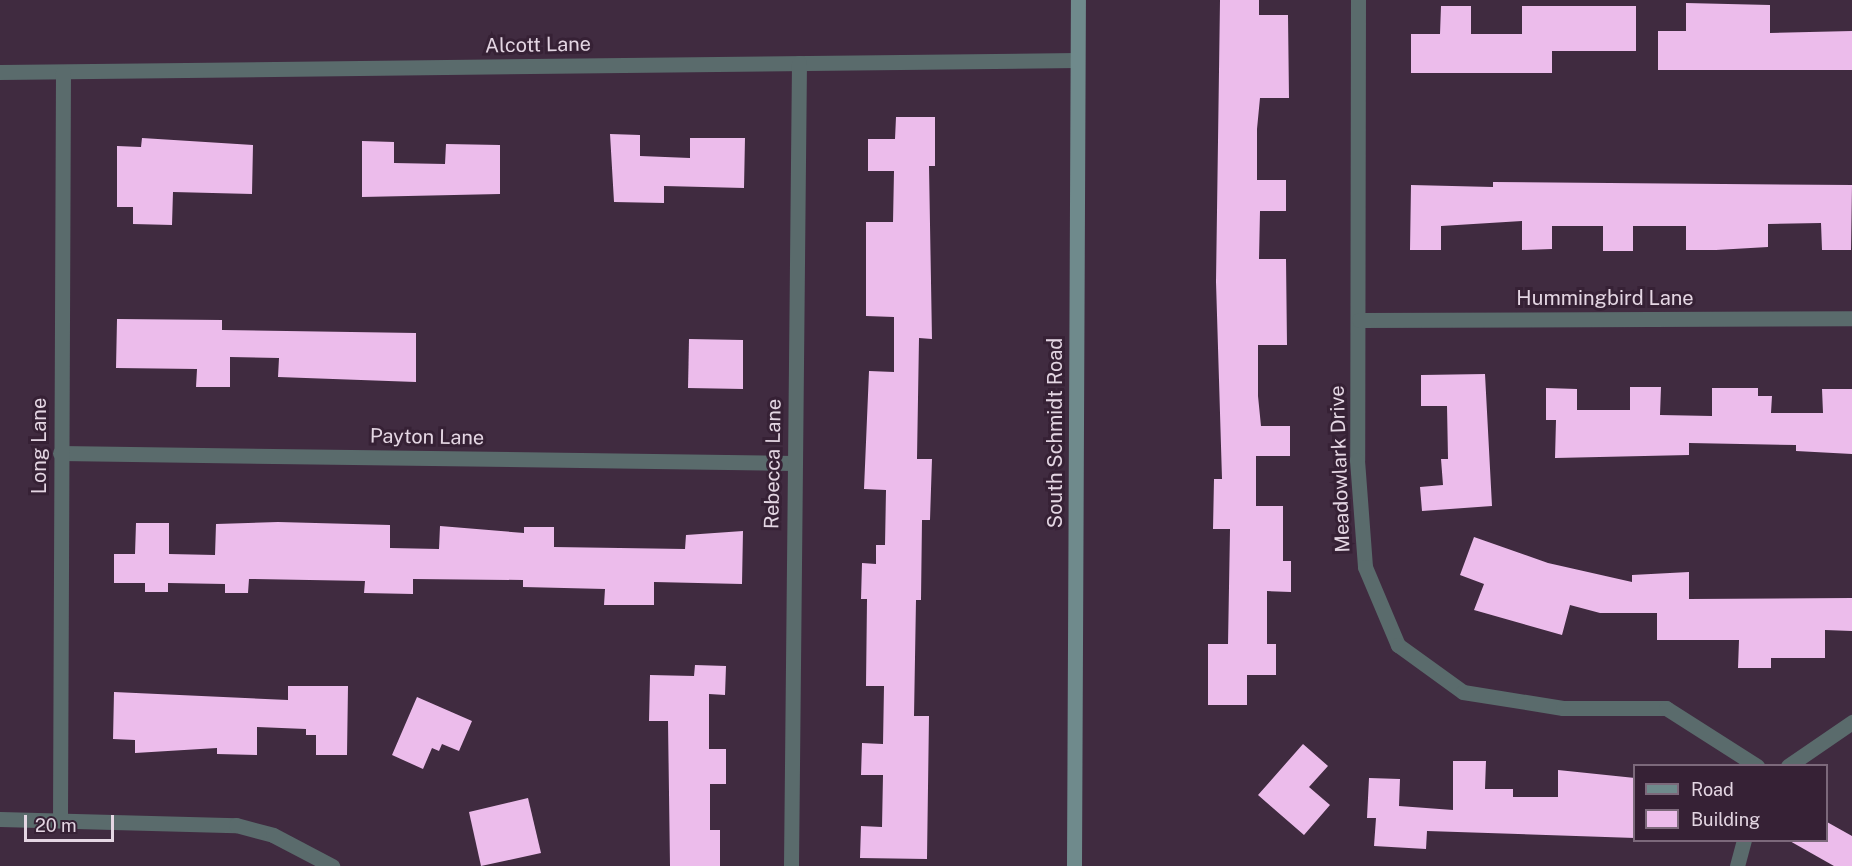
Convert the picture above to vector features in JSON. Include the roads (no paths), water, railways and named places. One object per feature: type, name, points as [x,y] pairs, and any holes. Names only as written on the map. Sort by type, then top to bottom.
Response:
[{"type":"street","name":"South Schmidt Road","points":[[1074,866],[1078,0]]},
{"type":"street","name":"Meadowlark Drive","points":[[1358,0],[1357,460],[1365,567],[1398,645],[1463,692],[1563,708],[1666,708],[1755,764]]},
{"type":"street","name":"Alcott Lane","points":[[0,72],[1077,60]]},
{"type":"street","name":"Rebecca Lane","points":[[791,866],[799,63]]},
{"type":"street","name":"Long Lane","points":[[60,820],[63,72]]},
{"type":"street","name":"Hummingbird Lane","points":[[1359,320],[1852,318]]},
{"type":"street","name":"Payton Lane","points":[[60,453],[794,463]]},
{"type":"street","points":[[1789,764],[1852,722]]},
{"type":"street","points":[[0,819],[236,825],[273,835],[332,866]]},
{"type":"street","points":[[1737,866],[1743,842]]}]
